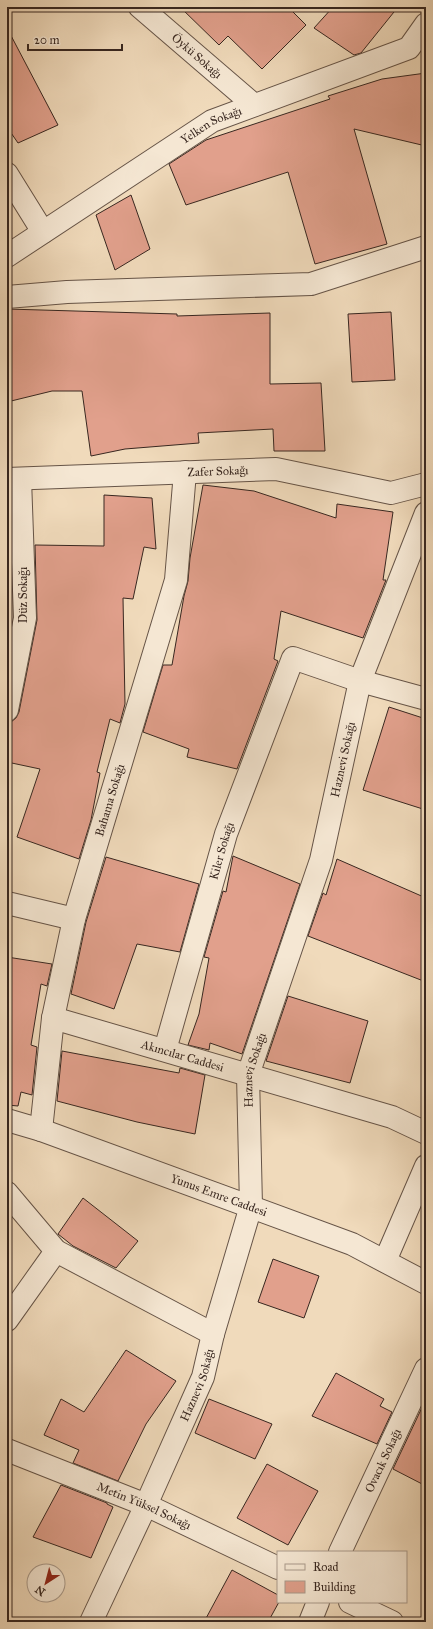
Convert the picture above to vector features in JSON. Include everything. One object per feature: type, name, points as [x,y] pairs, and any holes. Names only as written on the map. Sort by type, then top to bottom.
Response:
[{"type":"street","name":"Öykü Sokağı","points":[[140,7],[254,105]]},
{"type":"street","name":"Yelken Sokağı","points":[[7,256],[212,121],[409,48],[426,24]]},
{"type":"street","points":[[7,174],[43,232]]},
{"type":"street","points":[[7,297],[67,292],[311,284],[426,247]]},
{"type":"street","name":"Zafer Sokağı","points":[[14,479],[276,469],[391,493],[426,484]]},
{"type":"street","name":"Bahama Sokağı","points":[[41,1130],[53,1018],[74,919],[176,580],[185,472]]},
{"type":"street","name":"Düz Sokağı","points":[[7,710],[25,618],[14,479]]},
{"type":"street","name":"Haznevi Sokağı","points":[[91,1622],[146,1505],[202,1377],[213,1334],[251,1206],[248,1075],[321,860],[360,681],[426,513]]},
{"type":"street","name":"Kiler Sokağı","points":[[165,1050],[226,834],[293,658],[360,681]]},
{"type":"street","points":[[360,681],[426,699]]},
{"type":"street","points":[[7,903],[74,919]]},
{"type":"street","name":"Akıncılar Caddesi","points":[[53,1018],[392,1117],[426,1133]]},
{"type":"street","name":"Yunus Emre Caddesi","points":[[7,1120],[41,1130],[352,1244],[426,1283]]},
{"type":"street","points":[[385,1261],[426,1166]]},
{"type":"street","points":[[7,1193],[56,1252],[213,1334]]},
{"type":"street","points":[[7,1320],[56,1252]]},
{"type":"street","name":"Ovacık Sokağı","points":[[340,1551],[426,1369]]},
{"type":"street","name":"Metin Yüksel Sokağı","points":[[7,1450],[146,1505],[277,1568]]},
{"type":"street","points":[[310,1622],[318,1603]]},
{"type":"street","points":[[352,1603],[392,1622]]},
{"type":"building","points":[[180,7],[288,7],[306,25],[262,69],[228,36],[219,45]]},
{"type":"building","points":[[333,7],[398,7],[361,53],[354,55],[314,28]]},
{"type":"building","points":[[7,28],[58,125],[18,143],[7,127]]},
{"type":"building","points":[[426,73],[426,146],[354,129],[387,244],[315,264],[288,172],[186,205],[169,164],[206,140],[330,99],[328,96],[382,79]]},
{"type":"building","points":[[131,195],[150,249],[115,270],[96,215]]},
{"type":"building","points":[[7,309],[177,314],[177,316],[270,313],[270,384],[321,383],[325,451],[274,451],[273,429],[198,433],[199,443],[125,449],[91,456],[82,391],[52,391],[7,402]]},
{"type":"building","points":[[391,312],[395,380],[352,382],[348,314]]},
{"type":"building","points":[[203,485],[254,491],[336,518],[337,504],[393,512],[383,580],[386,580],[363,638],[281,611],[274,659],[278,661],[237,769],[187,757],[189,749],[143,732],[163,665],[172,665],[188,581],[190,558]]},
{"type":"building","points":[[104,495],[152,498],[156,549],[144,547],[133,599],[123,598],[125,704],[120,723],[110,719],[97,772],[100,773],[91,820],[79,859],[17,837],[40,769],[7,762],[7,740],[11,722],[16,718],[19,712],[37,620],[35,545],[104,546]]},
{"type":"building","points":[[389,707],[426,719],[426,810],[363,790]]},
{"type":"building","points":[[233,856],[300,884],[242,1054],[210,1043],[209,1050],[188,1045],[199,1014],[209,958],[204,957],[223,891],[226,892]]},
{"type":"building","points":[[106,857],[199,884],[180,952],[137,944],[114,1009],[71,994],[86,922]]},
{"type":"building","points":[[337,859],[426,898],[426,982],[308,936],[323,893],[326,895]]},
{"type":"building","points":[[7,957],[52,964],[47,986],[41,984],[31,1045],[37,1047],[32,1095],[21,1092],[18,1106],[7,1105]]},
{"type":"building","points":[[288,996],[368,1021],[350,1083],[266,1061]]},
{"type":"building","points":[[62,1051],[179,1073],[180,1068],[205,1075],[195,1134],[137,1122],[57,1101]]},
{"type":"building","points":[[83,1198],[138,1241],[116,1268],[73,1246],[58,1234]]},
{"type":"building","points":[[273,1259],[319,1276],[304,1318],[258,1302]]},
{"type":"building","points":[[126,1350],[176,1381],[146,1424],[118,1481],[73,1463],[79,1450],[44,1435],[61,1399],[84,1412]]},
{"type":"building","points":[[336,1373],[384,1399],[380,1406],[392,1412],[377,1444],[312,1416]]},
{"type":"building","points":[[209,1399],[272,1424],[255,1459],[195,1433]]},
{"type":"building","points":[[426,1399],[426,1486],[393,1469]]},
{"type":"building","points":[[267,1464],[318,1491],[288,1545],[237,1518]]},
{"type":"building","points":[[61,1485],[107,1503],[113,1507],[91,1558],[33,1537]]},
{"type":"building","points":[[232,1570],[277,1594],[277,1603],[278,1603],[268,1622],[204,1622]]}]
